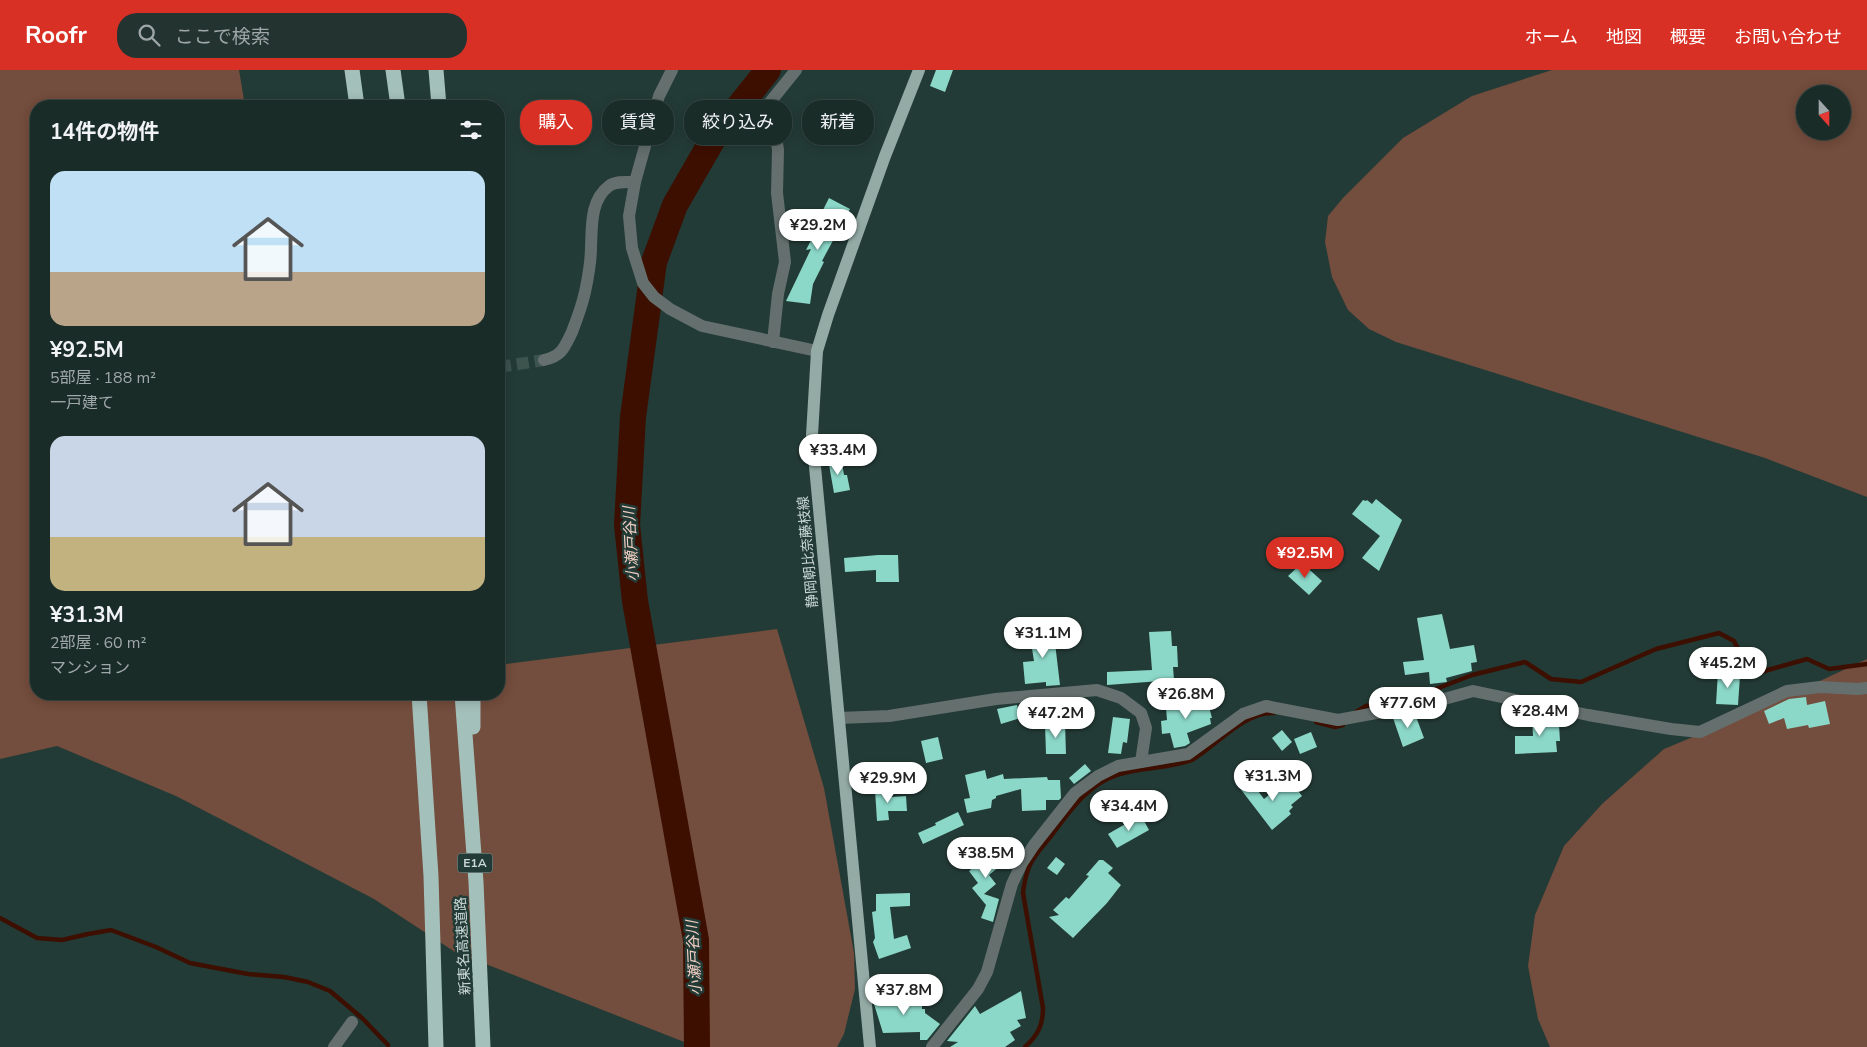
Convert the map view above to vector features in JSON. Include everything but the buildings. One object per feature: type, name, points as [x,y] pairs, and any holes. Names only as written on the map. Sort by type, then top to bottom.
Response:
[{"type":"highway","points":[[352,70],[355,100]]},
{"type":"highway","points":[[393,70],[397,100]]},
{"type":"highway","points":[[438,70],[439,99]]},
{"type":"highway","name":"新東名高速道路","points":[[419,700],[431,876],[436,1047]]},
{"type":"highway","name":"新東名高速道路","points":[[462,700],[476,882],[484,1040]]},
{"type":"highway","points":[[473,700],[476,882]]},
{"type":"main road","name":"静岡朝比奈藤枝線","points":[[870,1047],[812,435],[817,351],[828,314],[885,156],[919,70]]},
{"type":"street","points":[[672,70],[659,96],[634,182],[630,216],[632,248],[643,283],[654,297],[670,309],[702,326],[817,351]]},
{"type":"street","points":[[773,342],[778,294],[786,262],[778,193],[778,150],[773,115],[767,106],[796,70]]},
{"type":"street","points":[[544,360],[554,358],[562,351],[578,318],[585,292],[591,248],[591,223],[598,198],[609,186],[618,182],[634,182]]},
{"type":"street","points":[[932,1047],[978,989],[987,972],[1012,884],[1022,863],[1075,793],[1098,776],[1118,766],[1188,754],[1243,714],[1266,706],[1338,720],[1430,703],[1473,691],[1588,715],[1700,732],[1787,691],[1820,687],[1867,688]]},
{"type":"street","points":[[839,718],[889,716],[996,699],[1097,690],[1121,698],[1141,713],[1146,728],[1141,762]]},
{"type":"street","points":[[334,1047],[352,1022]]},
{"type":"shaded area","points":[[0,70],[239,70],[244,100],[30,100],[30,700],[505,700],[505,664],[777,629],[824,788],[854,953],[855,989],[844,1034],[837,1047],[697,1047],[455,952],[374,899],[176,796],[57,746],[0,759]]},
{"type":"shaded area","points":[[1552,70],[1867,70],[1867,497],[1765,458],[1396,342],[1369,329],[1348,310],[1332,277],[1325,242],[1328,216],[1343,198],[1403,138],[1472,96]]},
{"type":"shaded area","points":[[1867,659],[1867,1047],[1550,1047],[1538,1019],[1528,966],[1535,915],[1564,846],[1602,804],[1664,749],[1760,709]]},
{"type":"waterway","name":"小瀬戸谷川","points":[[697,1047],[696,940],[635,601],[627,525],[633,417],[654,262],[675,205],[713,139],[768,70]]},
{"type":"waterway","points":[[1356,712],[1366,706],[1418,696],[1472,675],[1525,662],[1551,679],[1581,682],[1656,649],[1719,633],[1734,641],[1747,667],[1761,672],[1807,659],[1829,669],[1867,664]]},
{"type":"waterway","points":[[1025,1047],[1039,1029],[1043,1014],[1023,893],[1025,880],[1033,858],[1072,809],[1096,786],[1126,772],[1174,765],[1192,760],[1242,723],[1263,714],[1274,713]]},
{"type":"waterway","points":[[1316,722],[1335,727],[1343,725]]},
{"type":"waterway","points":[[0,918],[37,938],[62,940],[111,930],[156,947],[190,963],[248,974],[284,977],[308,982],[330,991],[362,1018],[388,1045]]},
{"type":"tunnel","points":[[505,366],[544,360]]}]
